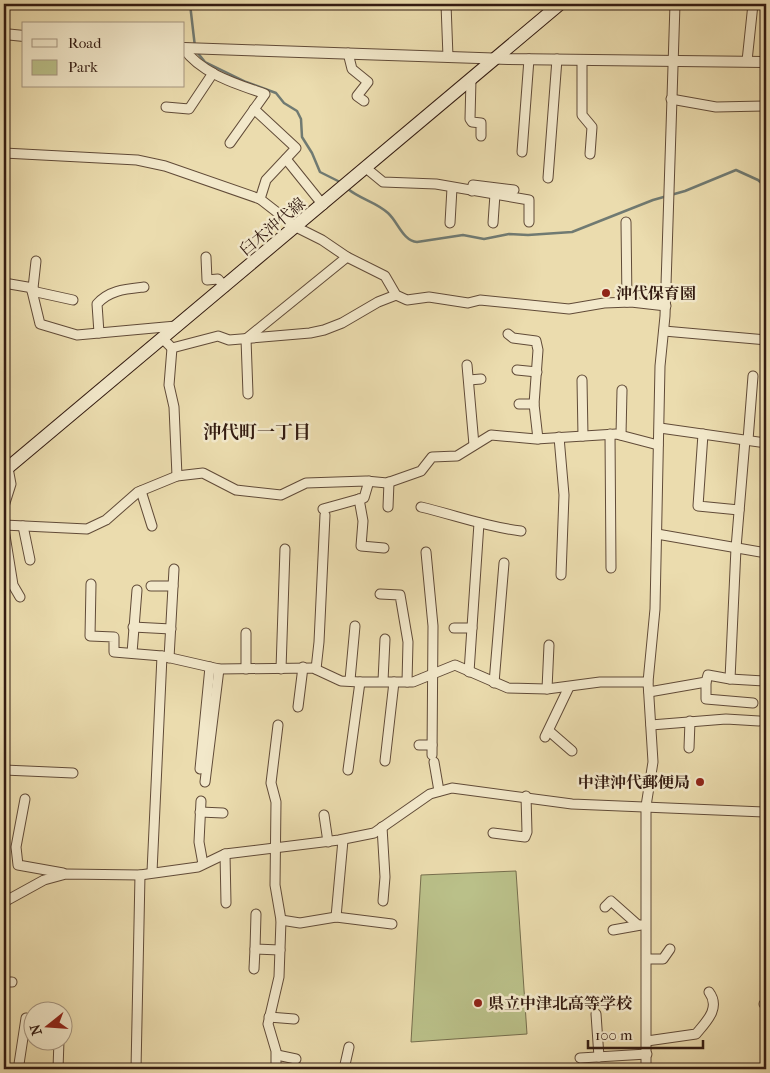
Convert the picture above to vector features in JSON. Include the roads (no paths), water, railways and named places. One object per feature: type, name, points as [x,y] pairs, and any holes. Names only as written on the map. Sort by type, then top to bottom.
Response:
[{"type":"main road","name":"臼木沖代線","points":[[6,469],[179,326],[560,4]]},
{"type":"street","points":[[446,4],[448,57]]},
{"type":"street","points":[[646,1069],[647,959],[642,924],[646,806],[653,762],[648,682],[654,609],[657,534],[660,366],[666,306],[675,4]]},
{"type":"street","points":[[747,61],[752,4]]},
{"type":"street","points":[[4,34],[22,36]]},
{"type":"street","points":[[185,48],[528,59],[766,62]]},
{"type":"street","points":[[185,50],[192,61],[213,73],[265,94],[230,143]]},
{"type":"street","points":[[348,53],[352,69],[368,82],[357,96],[364,101]]},
{"type":"street","points":[[522,152],[528,59]]},
{"type":"street","points":[[548,178],[558,59]]},
{"type":"street","points":[[582,60],[582,115],[592,127],[590,154]]},
{"type":"street","points":[[166,107],[189,109],[213,73]]},
{"type":"street","points":[[471,79],[470,119],[472,122],[481,123],[481,136]]},
{"type":"street","points":[[671,99],[716,107],[766,106]]},
{"type":"street","points":[[254,109],[296,148],[266,180],[260,199]]},
{"type":"street","points":[[4,152],[138,160],[165,166],[260,199],[296,227],[322,240],[347,257],[385,276],[396,295],[407,300],[430,297],[468,303],[480,300],[569,309],[627,302],[666,306]]},
{"type":"street","points":[[286,159],[322,205]]},
{"type":"street","points":[[366,168],[383,182],[436,184],[529,200],[529,222]]},
{"type":"street","points":[[472,191],[473,185],[514,190]]},
{"type":"street","points":[[450,223],[452,188]]},
{"type":"street","points":[[493,223],[495,194]]},
{"type":"street","points":[[626,222],[627,302]]},
{"type":"street","points":[[206,257],[207,280],[218,279],[225,287]]},
{"type":"street","points":[[246,339],[347,257]]},
{"type":"street","points":[[36,261],[32,290],[40,324],[77,335],[179,326]]},
{"type":"street","points":[[4,284],[73,300]]},
{"type":"street","points":[[98,333],[97,304],[100,300],[112,292],[144,287]]},
{"type":"street","points":[[172,348],[218,336],[229,340],[310,333],[324,330],[342,323],[378,302],[396,295]]},
{"type":"street","points":[[664,331],[766,340]]},
{"type":"street","points":[[508,334],[512,338],[536,341],[538,350],[534,404],[538,439]]},
{"type":"street","points":[[163,339],[172,348],[169,385],[174,408],[177,476]]},
{"type":"street","points":[[246,339],[248,394]]},
{"type":"street","points":[[467,365],[469,409],[474,446]]},
{"type":"street","points":[[517,370],[537,372]]},
{"type":"street","points":[[730,679],[736,548],[752,376]]},
{"type":"street","points":[[469,380],[481,379]]},
{"type":"street","points":[[582,380],[583,436]]},
{"type":"street","points":[[621,435],[622,390]]},
{"type":"street","points":[[519,404],[534,404]]},
{"type":"street","points":[[660,428],[766,443]]},
{"type":"street","points":[[20,598],[13,585],[4,527],[87,529],[106,520],[141,491],[177,476],[203,473],[236,490],[281,495],[306,483],[389,482],[421,471],[432,457],[457,456],[491,435],[538,439],[610,434],[658,444]]},
{"type":"street","points":[[610,434],[611,568]]},
{"type":"street","points":[[703,434],[698,506],[739,510]]},
{"type":"street","points":[[559,437],[564,495],[561,575]]},
{"type":"street","points":[[4,506],[11,484],[6,469]]},
{"type":"street","points":[[316,669],[320,642],[324,512],[364,498],[369,481]]},
{"type":"street","points":[[388,507],[389,482]]},
{"type":"street","points":[[141,491],[152,526]]},
{"type":"street","points":[[359,499],[363,521],[361,546],[384,548]]},
{"type":"street","points":[[421,507],[516,533]]},
{"type":"street","points":[[469,672],[479,523]]},
{"type":"street","points":[[23,526],[30,560]]},
{"type":"street","points":[[657,534],[766,553]]},
{"type":"street","points":[[281,669],[285,549]]},
{"type":"street","points":[[426,552],[433,626],[432,745],[439,791]]},
{"type":"street","points":[[494,683],[504,563]]},
{"type":"street","points":[[152,872],[166,657],[171,629],[174,569]]},
{"type":"street","points":[[91,584],[90,636],[114,637],[114,652],[166,657],[215,668],[316,669],[341,680],[360,682],[407,682],[421,680],[455,665],[508,688],[547,689],[600,682],[648,682]]},
{"type":"street","points":[[151,586],[173,586]]},
{"type":"street","points":[[132,653],[137,590]]},
{"type":"street","points":[[380,594],[400,595],[408,642],[407,682]]},
{"type":"street","points":[[350,680],[355,626]]},
{"type":"street","points":[[133,627],[171,629]]},
{"type":"street","points":[[454,628],[472,628]]},
{"type":"street","points":[[246,633],[246,669]]},
{"type":"street","points":[[384,681],[385,639]]},
{"type":"street","points":[[547,689],[549,645]]},
{"type":"street","points":[[200,769],[215,668]]},
{"type":"street","points":[[205,782],[215,668]]},
{"type":"street","points":[[298,707],[303,668]]},
{"type":"street","points":[[754,703],[706,699],[708,675],[730,679],[766,681]]},
{"type":"street","points":[[348,770],[360,682]]},
{"type":"street","points":[[385,761],[394,682]]},
{"type":"street","points":[[650,692],[706,682]]},
{"type":"street","points":[[569,687],[547,734],[572,751]]},
{"type":"street","points":[[651,724],[726,718],[759,721]]},
{"type":"street","points":[[689,748],[690,721]]},
{"type":"street","points":[[276,1069],[277,1056],[268,1024],[279,977],[280,950],[281,920],[274,885],[276,802],[271,783],[278,725]]},
{"type":"street","points":[[419,745],[432,745]]},
{"type":"street","points":[[4,770],[73,773]]},
{"type":"street","points":[[24,799],[16,847],[18,865],[66,874],[140,874],[203,864],[225,854],[343,840],[374,833],[430,794],[452,788],[526,796],[572,804],[766,812]]},
{"type":"street","points":[[493,833],[525,837],[527,832],[526,796]]},
{"type":"street","points":[[201,801],[199,842],[203,864]]},
{"type":"street","points":[[200,812],[223,813]]},
{"type":"street","points":[[324,815],[328,842]]},
{"type":"street","points":[[382,827],[385,877],[383,901]]},
{"type":"street","points":[[336,917],[343,840]]},
{"type":"street","points":[[225,854],[226,903]]},
{"type":"street","points":[[4,902],[44,880],[66,874]]},
{"type":"street","points":[[136,1069],[140,874]]},
{"type":"street","points":[[606,907],[610,901],[642,924]]},
{"type":"street","points":[[254,969],[256,914]]},
{"type":"street","points":[[281,920],[300,922],[336,917],[392,924]]},
{"type":"street","points":[[614,930],[642,924]]},
{"type":"street","points":[[255,949],[280,950]]},
{"type":"street","points":[[647,959],[663,959],[670,949]]},
{"type":"street","points":[[647,1041],[696,1034],[713,1014],[713,997],[709,992]]},
{"type":"street","points":[[596,1014],[599,1057]]},
{"type":"street","points":[[269,1017],[294,1019]]},
{"type":"street","points":[[20,1069],[22,1044]]},
{"type":"street","points":[[344,1069],[349,1047]]},
{"type":"street","points":[[58,1069],[59,1050]]},
{"type":"street","points":[[580,1058],[647,1054]]},
{"type":"street","points":[[277,1056],[296,1060]]},
{"type":"street","points":[[193,1069],[208,1069]]},
{"type":"waterway","points":[[190,4],[195,47]]},
{"type":"waterway","points":[[197,52],[205,62],[246,82],[276,93],[284,103],[297,111],[301,119],[302,137],[312,153],[320,172],[342,183]]},
{"type":"waterway","points":[[348,189],[383,209],[392,217],[404,235],[417,242],[463,235],[484,239],[509,234],[528,235],[572,232],[653,200],[685,191],[736,170],[758,180],[766,187]]},
{"type":"place","name":"沖代保育園","points":[[606,293]]},
{"type":"place","name":"中津沖代郵便局","points":[[700,782]]},
{"type":"place","name":"県立中津北高等学校","points":[[478,1003]]},
{"type":"district","name":"沖代町一丁目","points":[[257,432]]}]
